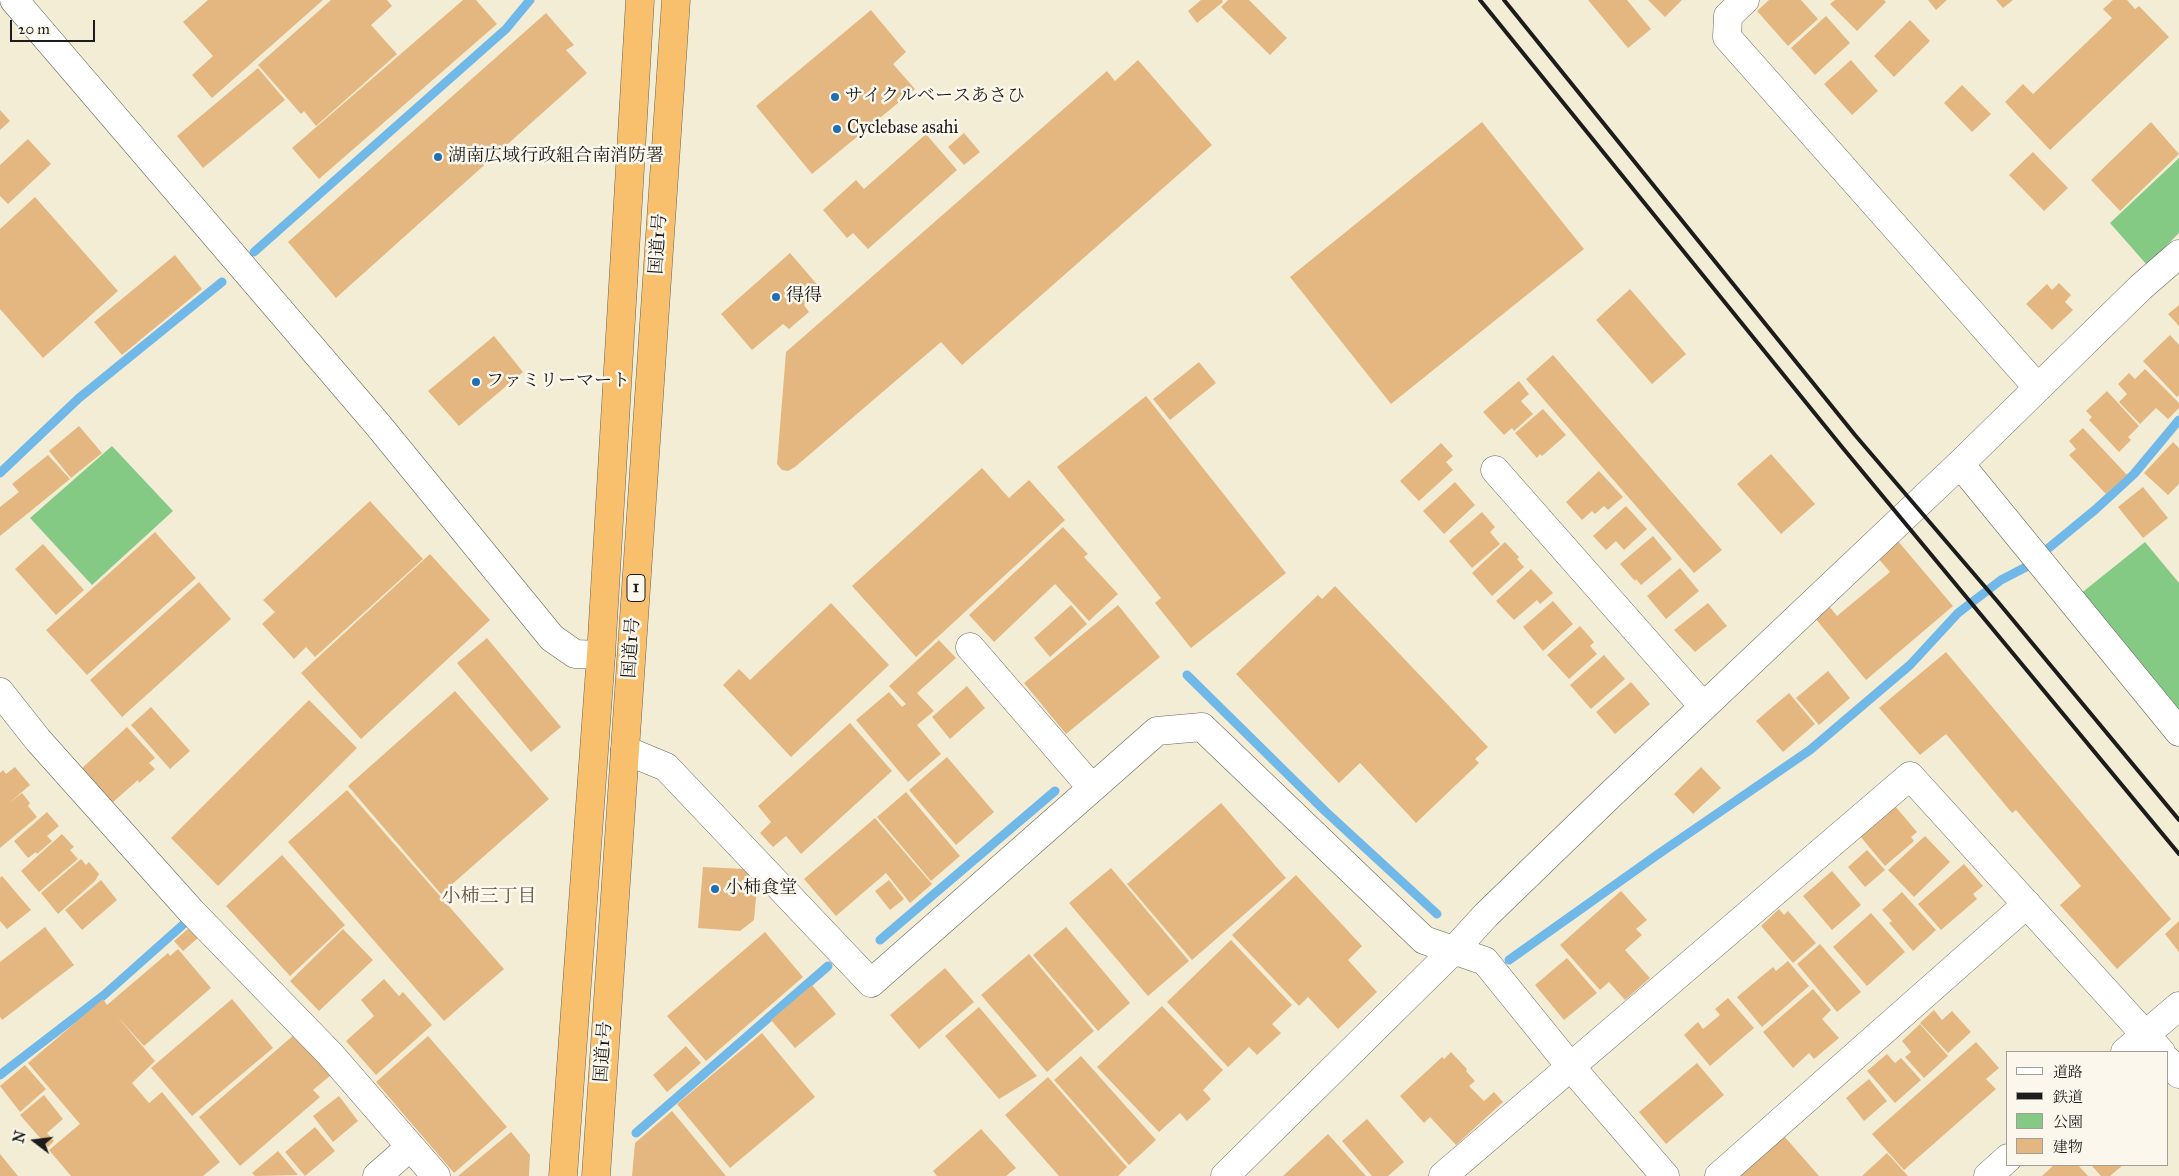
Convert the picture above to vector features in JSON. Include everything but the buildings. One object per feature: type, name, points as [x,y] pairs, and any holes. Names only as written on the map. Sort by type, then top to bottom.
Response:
[{"type":"highway","name":"国道1号","points":[[563,1176],[600,655],[640,0]]},
{"type":"highway","name":"国道1号","points":[[596,1176],[676,0]]},
{"type":"street","points":[[14,0],[378,425],[552,638],[575,654],[600,655]]},
{"type":"street","points":[[1745,0],[1728,16],[1727,36],[2038,388]]},
{"type":"street","points":[[1225,1176],[1454,950],[1486,916],[1703,706],[1960,464],[2141,287],[2179,254]]},
{"type":"street","points":[[1960,464],[2179,732]]},
{"type":"street","points":[[1495,470],[1703,706]]},
{"type":"street","points":[[970,647],[1092,788]]},
{"type":"street","points":[[0,692],[38,740],[191,911],[330,1054],[436,1176]]},
{"type":"street","points":[[625,750],[666,767],[871,983],[1157,731],[1202,727],[1424,940],[1485,961],[1570,1066],[1665,1176]]},
{"type":"street","points":[[1443,1176],[1910,776],[2153,1043]]},
{"type":"street","points":[[1719,1176],[2027,904]]},
{"type":"street","points":[[2129,1051],[2153,1043],[2179,1006]]},
{"type":"street","points":[[2169,1062],[2179,1074]]},
{"type":"street","points":[[377,1176],[410,1147]]},
{"type":"street","points":[[1988,1176],[2006,1160]]},
{"type":"green space","points":[[2179,158],[2179,233],[2147,265],[2110,223]]},
{"type":"green space","points":[[112,446],[173,511],[92,585],[30,518]]},
{"type":"green space","points":[[2145,542],[2179,583],[2179,716],[2079,595]]},
{"type":"waterway","points":[[254,252],[506,29],[530,0]]},
{"type":"waterway","points":[[0,473],[79,398],[222,282]]},
{"type":"waterway","points":[[2045,551],[2096,509],[2134,474],[2179,420]]},
{"type":"waterway","points":[[1509,960],[1810,750],[1910,665],[1958,613],[2001,580],[2028,566]]},
{"type":"waterway","points":[[1187,675],[1325,811],[1437,914]]},
{"type":"waterway","points":[[880,940],[1055,791]]},
{"type":"waterway","points":[[0,1075],[104,995],[186,922]]},
{"type":"waterway","points":[[636,1133],[828,966]]},
{"type":"railway","points":[[1480,0],[1842,447],[2179,854]]},
{"type":"railway","points":[[1504,0],[1855,435],[1998,602],[2179,820]]},
{"type":"place","name":"サイクルベースあさひ","points":[[835,97]]},
{"type":"place","name":"Cyclebase asahi","points":[[837,129]]},
{"type":"place","name":"湖南広域行政組合南消防署","points":[[438,157]]},
{"type":"place","name":"得得","points":[[776,297]]},
{"type":"place","name":"ファミリーマート","points":[[476,382]]},
{"type":"place","name":"小柿食堂","points":[[715,889]]},
{"type":"district","name":"小柿三丁目","points":[[489,897]]}]
